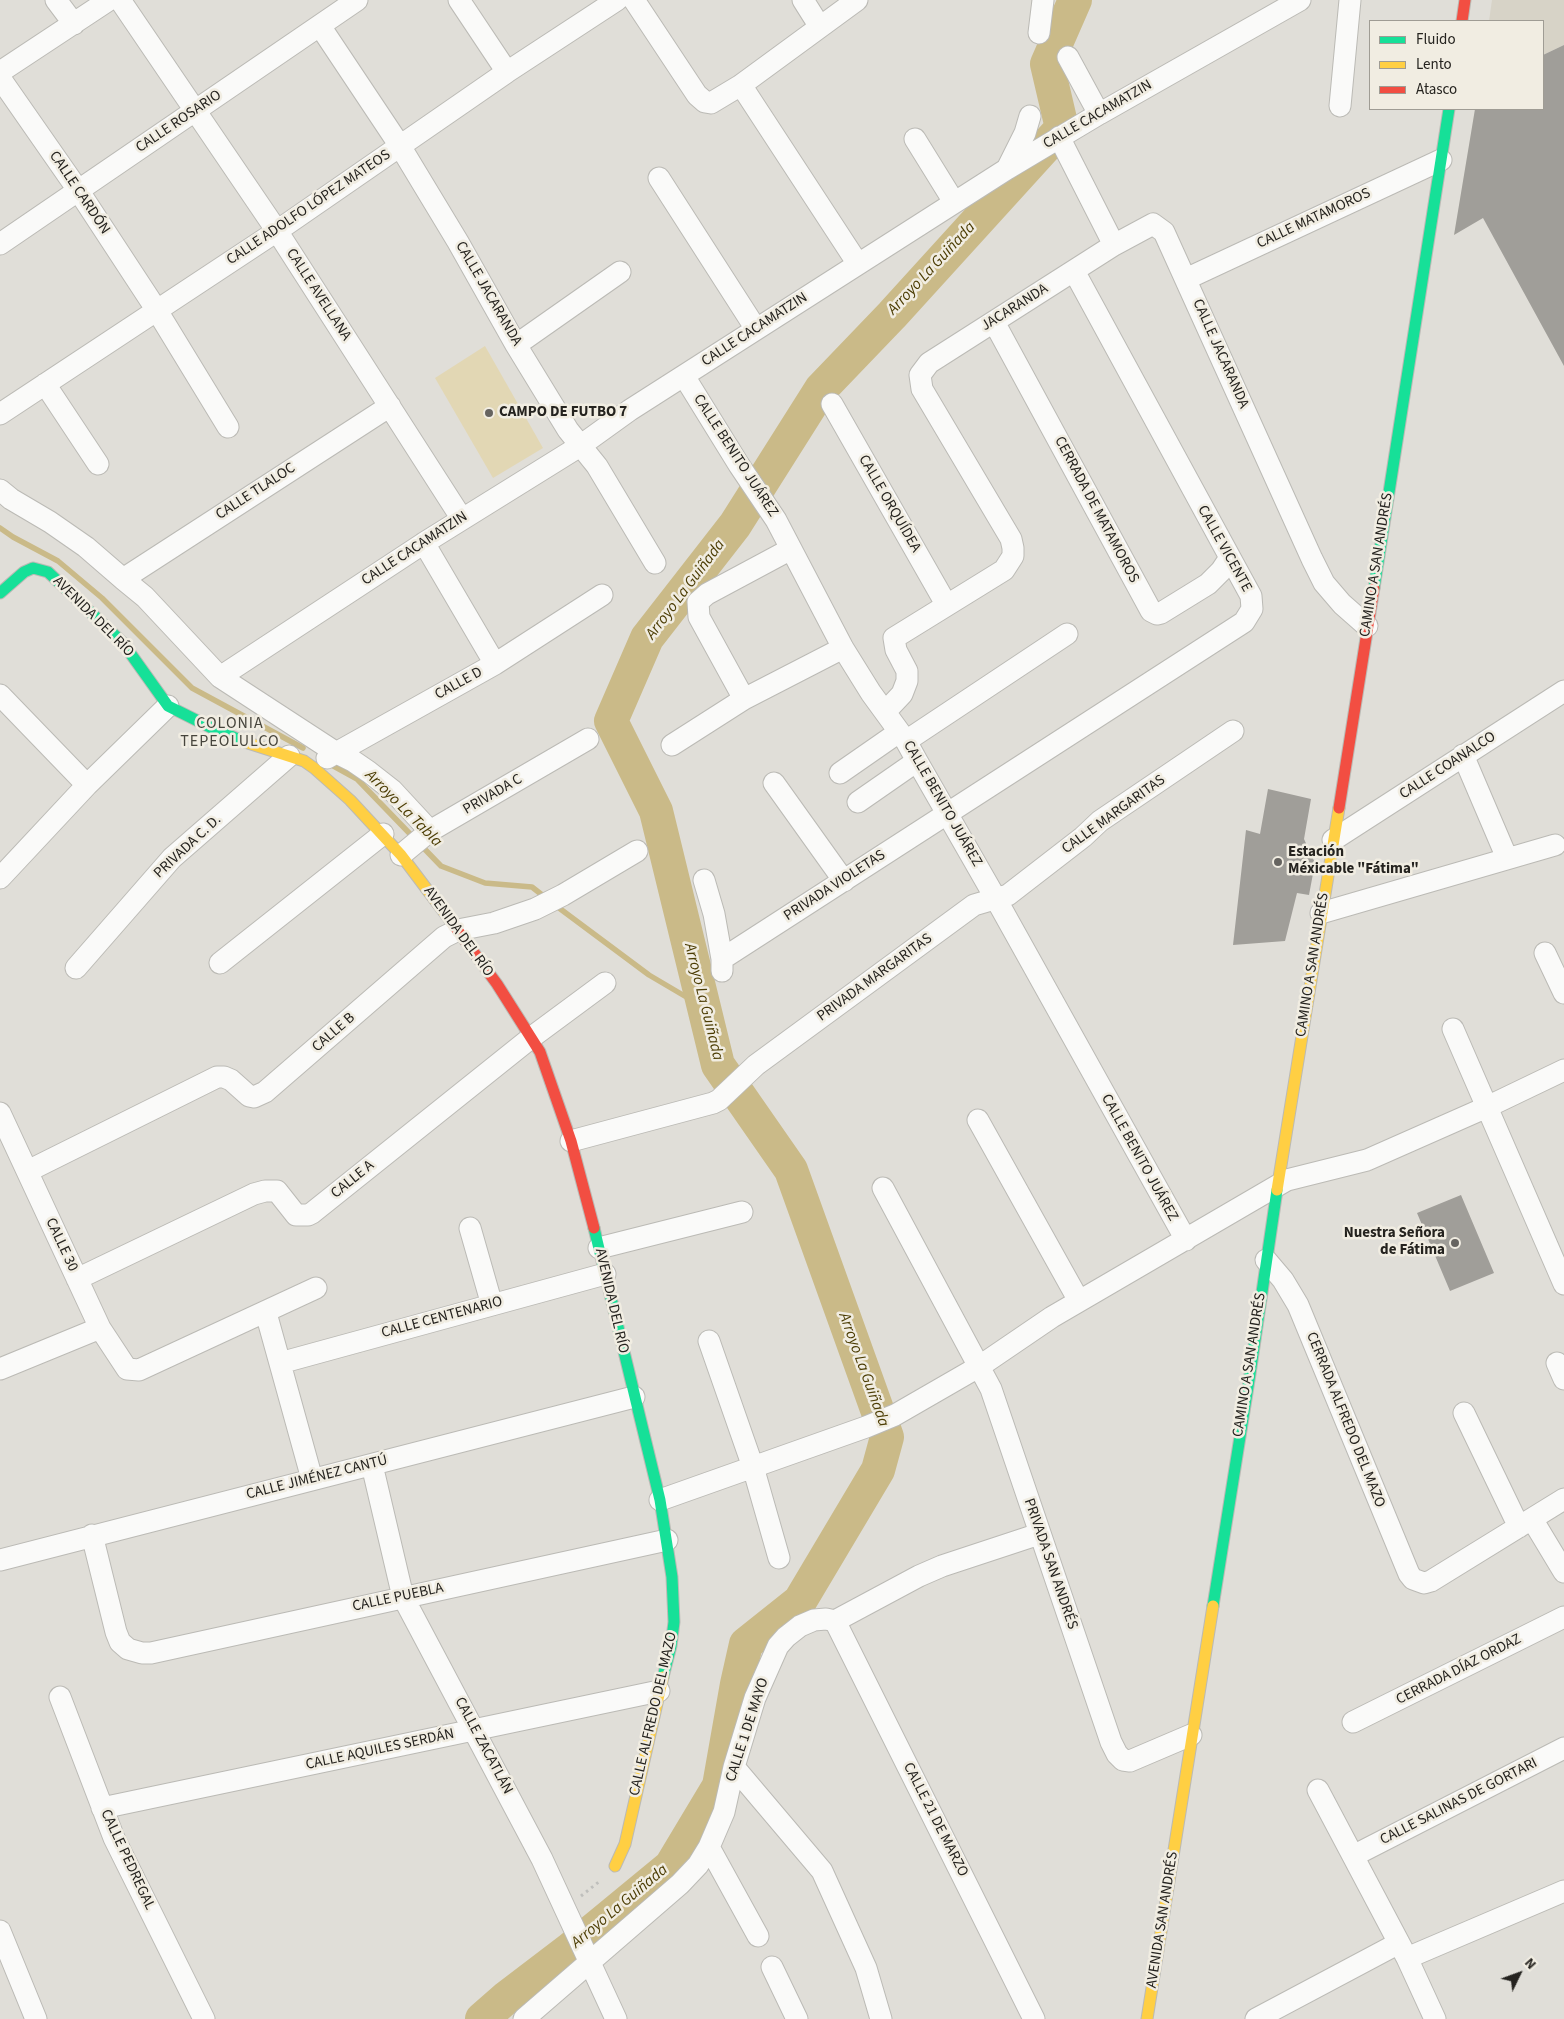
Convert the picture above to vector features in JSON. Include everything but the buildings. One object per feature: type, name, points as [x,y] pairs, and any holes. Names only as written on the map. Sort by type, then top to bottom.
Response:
[{"type":"main road","points":[[1462,20],[1465,0]]},
{"type":"main road","name":"CAMINO A SAN ANDRÉS","points":[[1179,1821],[1276,1187],[1449,110]]},
{"type":"main road","name":"AVENIDA DEL RÍO","points":[[1,589],[24,572],[33,568],[48,572],[123,643],[168,706],[258,747],[289,756],[325,760],[350,800],[382,834],[417,842],[458,930],[532,1037],[547,1070],[571,1141],[660,1500]]},
{"type":"main road","name":"CALLE ALFREDO DEL MAZO","points":[[615,1866],[625,1844],[659,1691],[671,1646],[674,1622],[672,1578],[660,1500]]},
{"type":"main road","name":"AVENIDA SAN ANDRÉS","points":[[1146,2019],[1179,1821]]},
{"type":"street","points":[[56,0],[74,24]]},
{"type":"street","points":[[0,72],[109,0]]},
{"type":"street","name":"CALLE AVELLANA","points":[[120,0],[277,231],[462,519]]},
{"type":"street","name":"CALLE ROSARIO","points":[[0,244],[357,0]]},
{"type":"street","points":[[459,0],[507,72]]},
{"type":"street","name":"CALLE ADOLFO LÓPEZ MATEOS","points":[[0,414],[156,309],[277,231],[507,72],[617,0]]},
{"type":"street","points":[[634,0],[696,95],[705,102],[716,101],[741,85],[856,0]]},
{"type":"street","points":[[803,0],[820,27]]},
{"type":"street","points":[[1040,33],[1042,0]]},
{"type":"street","name":"CALLE CACAMATZIN","points":[[220,677],[424,543],[580,446],[630,410],[954,202],[1056,139],[1300,0]]},
{"type":"street","points":[[1340,106],[1350,0]]},
{"type":"street","name":"CALLE JACARANDA","points":[[320,26],[400,146],[458,242],[516,345],[568,430],[596,466],[655,563]]},
{"type":"street","points":[[1068,57],[1099,114]]},
{"type":"street","name":"CALLE CARDÓN","points":[[0,78],[78,190],[156,309],[228,428]]},
{"type":"street","points":[[741,85],[858,264]]},
{"type":"street","points":[[1011,167],[1030,116]]},
{"type":"street","points":[[915,139],[954,202]]},
{"type":"street","points":[[1056,139],[1114,244]]},
{"type":"street","name":"CALLE MATAMOROS","points":[[1186,279],[1442,160]]},
{"type":"street","points":[[658,178],[756,329]]},
{"type":"street","name":"CALLE JACARANDA","points":[[1114,244],[1149,225],[1158,225],[1164,232],[1324,583],[1342,604],[1367,626]]},
{"type":"street","name":"JACARANDA","points":[[946,604],[1004,570],[1013,556],[1013,548],[1011,538],[922,389],[920,375],[930,363],[1114,244]]},
{"type":"street","name":"CALLE VICENTE","points":[[947,813],[1244,622],[1252,609],[1253,602],[1074,271]]},
{"type":"street","points":[[516,345],[620,272]]},
{"type":"street","name":"CERRADA DE MATAMOROS","points":[[994,322],[1151,611],[1157,614],[1161,613],[1208,584],[1221,571],[1229,559]]},
{"type":"street","name":"CALLE BENITO JUÁREZ","points":[[684,376],[748,478],[768,506],[843,648],[917,761],[996,898],[1088,1068],[1186,1240]]},
{"type":"street","points":[[45,384],[98,464]]},
{"type":"street","name":"CALLE ORQUÍDEA","points":[[832,404],[946,604]]},
{"type":"street","name":"CALLE TLALOC","points":[[123,579],[390,406]]},
{"type":"street","points":[[0,490],[12,500],[50,522],[86,547],[145,597],[220,677],[325,760],[353,761],[392,790],[417,842]]},
{"type":"street","points":[[424,543],[495,664]]},
{"type":"street","points":[[744,699],[699,617],[698,602],[707,594],[791,549]]},
{"type":"street","name":"CALLE D","points":[[325,760],[495,664],[602,595]]},
{"type":"street","points":[[885,712],[902,694],[907,682],[907,671],[896,650],[894,638],[946,604]]},
{"type":"street","points":[[840,773],[1067,634]]},
{"type":"street","points":[[672,745],[744,699],[843,648]]},
{"type":"street","name":"CALLE COANALCO","points":[[1333,840],[1564,691]]},
{"type":"street","points":[[0,695],[88,785]]},
{"type":"street","points":[[0,878],[88,785],[168,706]]},
{"type":"street","name":"CALLE MARGARITAS","points":[[996,898],[1008,895],[1100,822],[1233,731]]},
{"type":"street","name":"PRIVADA C","points":[[417,842],[588,739]]},
{"type":"street","points":[[1463,755],[1508,858]]},
{"type":"street","name":"PRIVADA C. D.","points":[[76,968],[172,858],[289,756]]},
{"type":"street","points":[[858,802],[917,761]]},
{"type":"street","points":[[774,783],[844,881]]},
{"type":"street","name":"PRIVADA VIOLETAS","points":[[704,880],[714,914],[722,965],[947,813]]},
{"type":"street","points":[[220,963],[382,834]]},
{"type":"street","points":[[1321,913],[1555,845]]},
{"type":"street","name":"CALLE B","points":[[28,1171],[217,1077],[231,1080],[249,1096],[254,1097],[265,1092],[444,937],[458,930],[494,923],[535,909],[637,851]]},
{"type":"street","name":"PRIVADA MARGARITAS","points":[[571,1141],[713,1103],[724,1096],[752,1068],[974,905],[996,898]]},
{"type":"street","points":[[1545,953],[1564,994]]},
{"type":"street","name":"CALLE A","points":[[77,1279],[254,1194],[265,1191],[277,1191],[296,1215],[312,1213],[532,1037],[605,983]]},
{"type":"street","points":[[1453,1029],[1564,1284]]},
{"type":"street","points":[[660,1500],[895,1415],[980,1366],[1078,1301],[1276,1187],[1298,1176],[1367,1160],[1487,1107],[1564,1070]]},
{"type":"street","name":"CALLE 30","points":[[0,1113],[100,1328],[122,1365],[131,1371],[139,1370],[266,1313]]},
{"type":"street","points":[[978,1120],[1078,1301]]},
{"type":"street","name":"PRIVADA SAN ANDRÉS","points":[[883,1188],[980,1366],[990,1389],[1110,1742],[1123,1760],[1130,1761],[1191,1735]]},
{"type":"street","points":[[599,1248],[742,1212]]},
{"type":"street","points":[[470,1228],[492,1304]]},
{"type":"street","name":"CERRADA ALFREDO DEL MAZO","points":[[1266,1260],[1283,1280],[1298,1305],[1408,1574],[1418,1582],[1432,1581],[1526,1523]]},
{"type":"street","name":"CALLE CENTENARIO","points":[[280,1364],[605,1274]]},
{"type":"street","points":[[312,1479],[266,1313],[288,1300],[316,1288]]},
{"type":"street","points":[[0,1369],[100,1328]]},
{"type":"street","points":[[709,1341],[753,1467],[779,1558]]},
{"type":"street","name":"CALLE JIMÉNEZ CANTÚ","points":[[0,1560],[634,1397]]},
{"type":"street","points":[[1464,1413],[1526,1523],[1564,1572]]},
{"type":"street","name":"CALLE ZACATLÁN","points":[[372,1465],[403,1597],[542,1859],[616,2019]]},
{"type":"street","points":[[1526,1523],[1564,1499]]},
{"type":"street","name":"CALLE 1 DE MAYO","points":[[524,2019],[588,1956],[680,1884],[698,1865],[724,1812],[734,1767],[755,1698],[778,1646],[786,1637],[800,1626],[814,1620],[826,1619],[835,1621],[919,1576],[942,1566],[1039,1534]]},
{"type":"street","name":"CALLE PUEBLA","points":[[92,1535],[120,1642],[134,1652],[151,1653],[667,1540]]},
{"type":"street","name":"CERRADA DÍAZ ORDAZ","points":[[1354,1722],[1564,1617]]},
{"type":"street","name":"CALLE 21 DE MARZO","points":[[835,1621],[1034,2019]]},
{"type":"street","name":"CALLE AQUILES SERDÁN","points":[[102,1808],[659,1691]]},
{"type":"street","name":"CALLE PEDREGAL","points":[[60,1697],[114,1838],[204,2019]]},
{"type":"street","name":"CALLE SALINAS DE GORTARI","points":[[1353,1856],[1564,1748]]},
{"type":"street","points":[[734,1767],[822,1871],[866,1968],[881,2019]]},
{"type":"street","points":[[1318,1790],[1403,1951],[1435,2019]]},
{"type":"street","points":[[708,1847],[758,1936]]},
{"type":"street","points":[[1256,2019],[1403,1951],[1564,1891]]},
{"type":"street","points":[[0,1931],[36,2019]]},
{"type":"street","points":[[772,1967],[797,2019]]},
{"type":"path","points":[[568,1915],[615,1866]]},
{"type":"shaded area","points":[[1492,0],[1564,0],[1564,45],[1544,55],[1544,20],[1489,20]]},
{"type":"shaded area","name":"CAMPO DE FUTBO 7","points":[[485,346],[543,448],[493,478],[435,378]]},
{"type":"waterway","name":"Arroyo La Guiñada","points":[[482,2019],[671,1866],[719,1786],[746,1644],[800,1601],[878,1470],[887,1437],[791,1170],[718,1065],[656,811],[611,721],[647,638],[735,525],[821,389],[892,315],[1062,128],[1047,64],[1075,0]]},
{"type":"waterway","name":"Arroyo La Tabla","points":[[0,528],[58,561],[102,598],[192,688],[303,748]]},
{"type":"waterway","name":"Arroyo La Tabla","points":[[328,763],[357,779],[441,866],[485,883],[532,887],[546,898]]},
{"type":"waterway","name":"Arroyo La Tabla","points":[[555,905],[649,975],[705,1008]]},
{"type":"traffic: fast","points":[[1374,588],[1449,110]]},
{"type":"traffic: fast","points":[[0,593],[24,572],[33,568],[48,572],[123,643],[168,706],[245,742]]},
{"type":"traffic: fast","points":[[1213,1606],[1277,1190]]},
{"type":"traffic: fast","points":[[594,1228],[660,1500],[672,1577],[674,1622],[671,1646],[663,1677]]},
{"type":"traffic: slow","points":[[245,742],[304,761],[314,768],[350,800],[401,855],[450,920]]},
{"type":"traffic: slow","points":[[1277,1190],[1339,808]]},
{"type":"traffic: slow","points":[[1147,2019],[1213,1606]]},
{"type":"traffic: slow","points":[[615,1866],[625,1844],[663,1677]]},
{"type":"traffic: jam","points":[[1462,20],[1465,0]]},
{"type":"traffic: jam","points":[[1339,808],[1374,588]]},
{"type":"traffic: jam","points":[[450,920],[497,984],[540,1052],[571,1141],[594,1228]]},
{"type":"place","name":"CAMPO DE FUTBO 7","points":[[489,413]]},
{"type":"place","name":"Estación Méxicable \"Fátima\"","points":[[1278,862]]},
{"type":"place","name":"Nuestra Señora de Fátima","points":[[1455,1243]]},
{"type":"district","name":"COLONIA TEPEOLULCO","points":[[230,733]]}]
